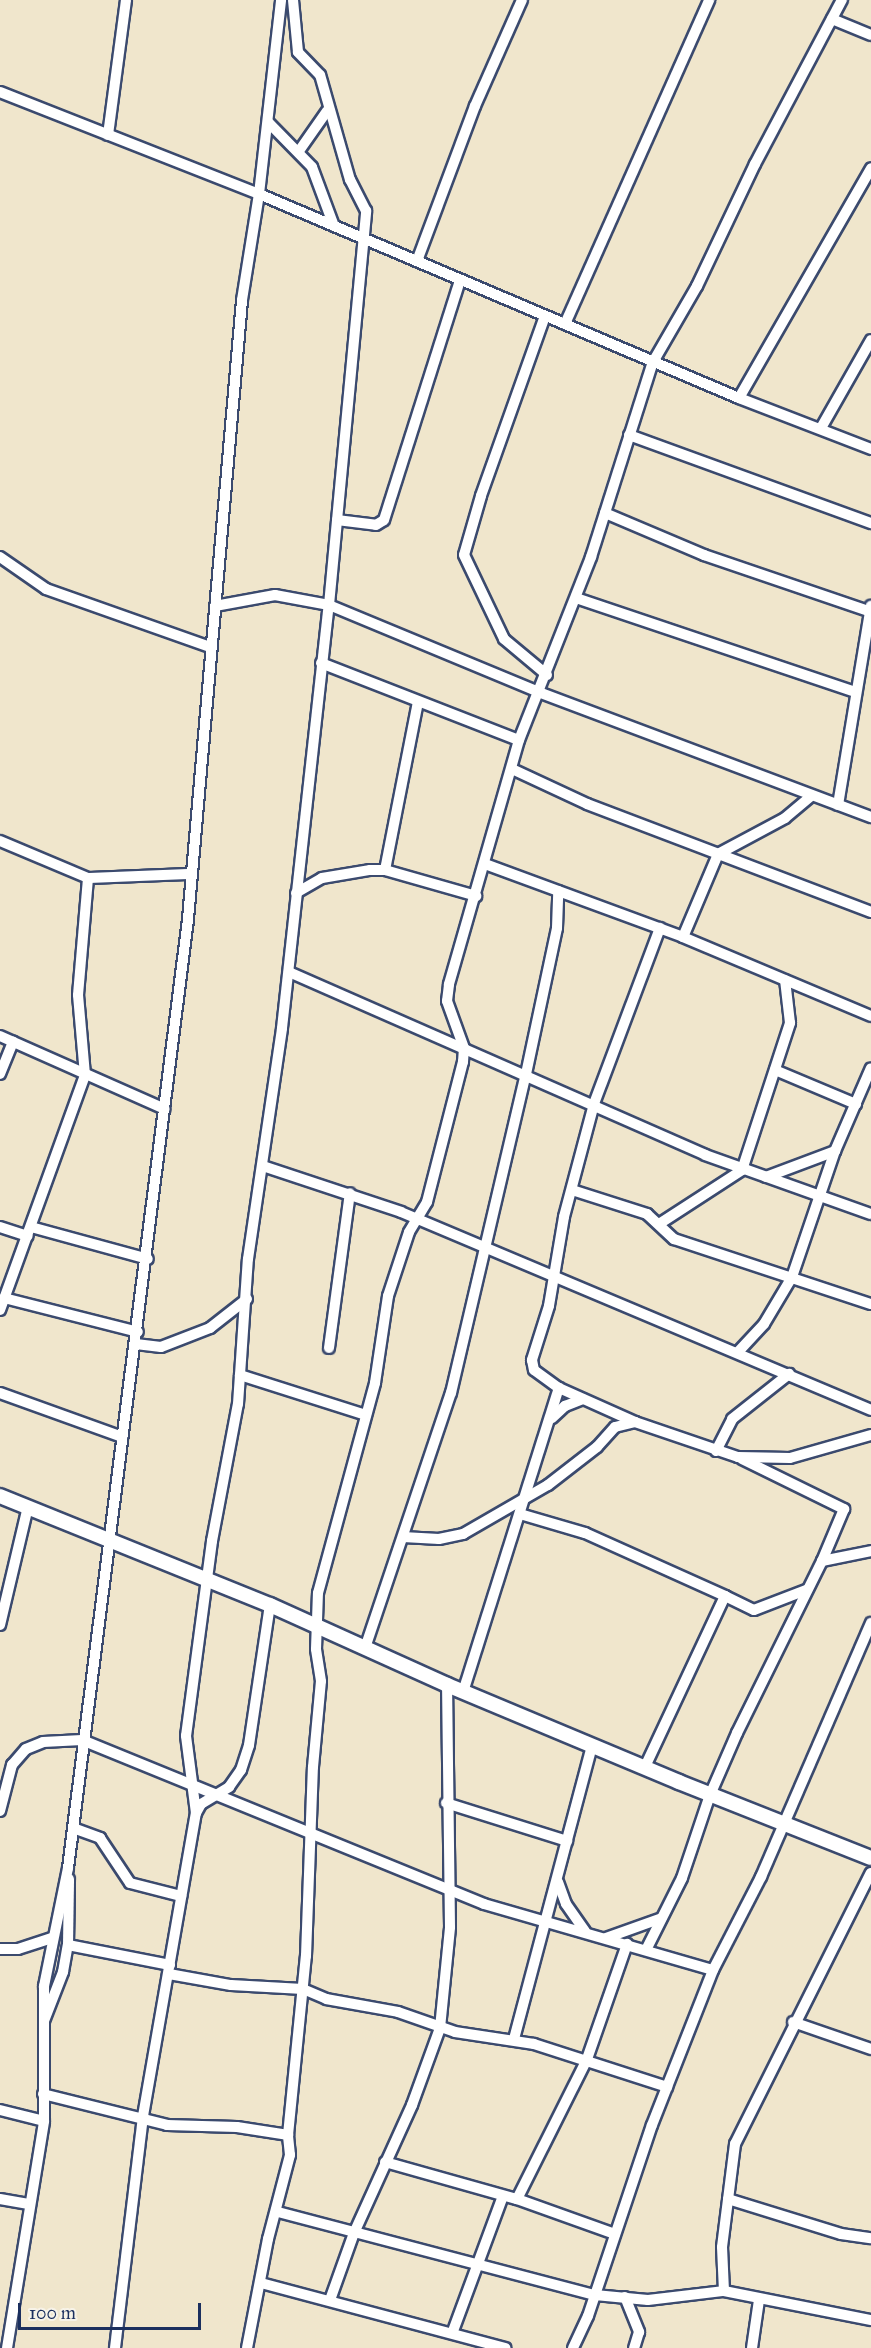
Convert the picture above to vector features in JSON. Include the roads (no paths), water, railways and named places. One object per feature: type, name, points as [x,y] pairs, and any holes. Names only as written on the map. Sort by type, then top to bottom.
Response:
[{"type":"street","points":[[108,135],[126,0]]},
{"type":"street","points":[[7,2348],[44,2121],[42,2027],[52,1938],[68,1868],[107,1538],[148,1259],[188,919],[189,874],[242,300],[259,194],[281,0]]},
{"type":"street","points":[[115,2348],[143,2116],[196,1813],[190,1787],[186,1736],[206,1580],[232,1446],[247,1299],[248,1259],[289,972],[329,605],[363,238],[365,205],[350,180],[327,111],[320,75],[298,52],[293,0]]},
{"type":"street","points":[[417,261],[475,106],[522,0]]},
{"type":"street","points":[[565,324],[709,0]]},
{"type":"street","points":[[247,2348],[268,2239],[288,2175],[288,2135],[303,1989],[314,1832],[313,1767],[321,1681],[315,1625],[318,1593],[382,1355],[388,1296],[415,1218],[427,1202],[464,1048],[447,1001],[519,740],[541,693],[576,598],[653,362],[697,286],[755,164],[842,0]]},
{"type":"street","points":[[832,20],[871,35]]},
{"type":"street","points":[[0,92],[259,194],[739,398],[821,428],[871,450]]},
{"type":"street","points":[[298,151],[327,111]]},
{"type":"street","points":[[268,122],[312,167],[324,190],[334,226]]},
{"type":"street","points":[[739,398],[871,168]]},
{"type":"street","points":[[337,520],[376,525],[384,520],[460,280]]},
{"type":"street","points":[[545,316],[481,496],[464,555],[504,639],[547,675]]},
{"type":"street","points":[[821,428],[871,340]]},
{"type":"street","points":[[630,435],[871,523]]},
{"type":"street","points":[[605,513],[704,555],[870,610],[838,805]]},
{"type":"street","points":[[0,557],[46,589],[210,647]]},
{"type":"street","points":[[215,606],[275,595],[329,605],[541,693],[871,817]]},
{"type":"street","points":[[576,598],[855,692]]},
{"type":"street","points":[[321,663],[519,740]]},
{"type":"street","points":[[385,870],[418,702]]},
{"type":"street","points":[[512,769],[587,804],[871,912]]},
{"type":"street","points":[[683,937],[718,854],[785,818],[812,795]]},
{"type":"street","points":[[0,841],[88,878],[189,874]]},
{"type":"street","points":[[485,864],[683,937],[871,1016]]},
{"type":"street","points":[[296,893],[322,878],[345,872],[385,870],[476,896]]},
{"type":"street","points":[[0,1310],[85,1076],[78,995],[88,878]]},
{"type":"street","points":[[365,1648],[451,1393],[526,1074],[557,928],[558,891]]},
{"type":"street","points":[[646,1950],[682,1878],[710,1795],[806,1590],[822,1561],[844,1509],[738,1457],[635,1422],[559,1388],[532,1365],[555,1276],[572,1190],[594,1104],[660,928]]},
{"type":"street","points":[[289,972],[594,1104],[651,1133],[742,1170],[819,1194],[871,1214]]},
{"type":"street","points":[[659,1224],[742,1170],[790,1023],[785,980]]},
{"type":"street","points":[[0,1036],[85,1076],[165,1109]]},
{"type":"street","points":[[0,1074],[13,1041]]},
{"type":"street","points":[[738,1352],[764,1324],[792,1277],[835,1151],[856,1104],[867,1090],[871,1068]]},
{"type":"street","points":[[775,1070],[856,1104]]},
{"type":"street","points":[[765,1177],[835,1151]]},
{"type":"street","points":[[263,1166],[350,1193],[415,1218],[484,1249],[738,1352],[871,1410]]},
{"type":"street","points":[[572,1190],[647,1214],[674,1239],[871,1304]]},
{"type":"street","points":[[329,1348],[350,1193]]},
{"type":"street","points":[[0,1227],[148,1259]]},
{"type":"street","points":[[4,1298],[138,1332]]},
{"type":"street","points":[[136,1344],[161,1347],[210,1328],[247,1299]]},
{"type":"street","points":[[716,1451],[732,1419],[789,1374]]},
{"type":"street","points":[[240,1375],[366,1415]]},
{"type":"street","points":[[463,1692],[559,1388]]},
{"type":"street","points":[[0,1393],[123,1437]]},
{"type":"street","points":[[549,1420],[565,1406],[583,1399]]},
{"type":"street","points":[[403,1537],[439,1539],[463,1534],[574,1466],[615,1427],[635,1422]]},
{"type":"street","points":[[738,1457],[790,1458],[871,1435]]},
{"type":"street","points":[[0,1496],[270,1605],[447,1685],[592,1746],[871,1858]]},
{"type":"street","points":[[0,1625],[28,1507]]},
{"type":"street","points":[[520,1514],[585,1533],[754,1610],[806,1590]]},
{"type":"street","points":[[822,1561],[871,1551]]},
{"type":"street","points":[[645,1767],[724,1596]]},
{"type":"street","points":[[196,1813],[236,1780],[249,1745],[270,1605]]},
{"type":"street","points":[[573,2348],[595,2295],[667,2087],[713,1970],[784,1823],[871,1623]]},
{"type":"street","points":[[330,2300],[354,2233],[412,2105],[440,2028],[450,1936],[447,1887],[447,1685]]},
{"type":"street","points":[[0,1811],[12,1765],[26,1749],[44,1742],[82,1740],[190,1787],[314,1832],[484,1904],[585,1931],[713,1970]]},
{"type":"street","points":[[514,2039],[543,1921],[558,1882],[592,1746]]},
{"type":"street","points":[[446,1803],[567,1841]]},
{"type":"street","points":[[73,1828],[104,1842],[130,1883],[181,1896]]},
{"type":"street","points":[[42,2027],[55,1997],[68,1946],[68,1868]]},
{"type":"street","points":[[724,2291],[722,2257],[735,2144],[794,2022],[871,1873]]},
{"type":"street","points":[[558,1882],[566,1904],[585,1931]]},
{"type":"street","points":[[606,1938],[662,1918]]},
{"type":"street","points":[[0,1949],[18,1949],[52,1938]]},
{"type":"street","points":[[517,2199],[587,2059],[627,1944]]},
{"type":"street","points":[[68,1946],[231,1985],[303,1989],[326,1999],[398,2012],[440,2028],[514,2039],[587,2059],[667,2087]]},
{"type":"street","points":[[794,2022],[871,2049]]},
{"type":"street","points":[[43,2094],[143,2116],[166,2125],[237,2127],[288,2135]]},
{"type":"street","points":[[0,2110],[44,2121]]},
{"type":"street","points":[[385,2162],[517,2199],[615,2234]]},
{"type":"street","points":[[453,2331],[476,2263],[504,2196]]},
{"type":"street","points":[[0,2199],[29,2204]]},
{"type":"street","points":[[728,2199],[840,2234],[871,2238]]},
{"type":"street","points":[[278,2212],[595,2295],[648,2300],[724,2291],[759,2300],[871,2320]]},
{"type":"street","points":[[261,2283],[453,2331],[506,2348]]},
{"type":"street","points":[[625,2298],[639,2332],[634,2348]]},
{"type":"street","points":[[752,2348],[759,2300]]}]
